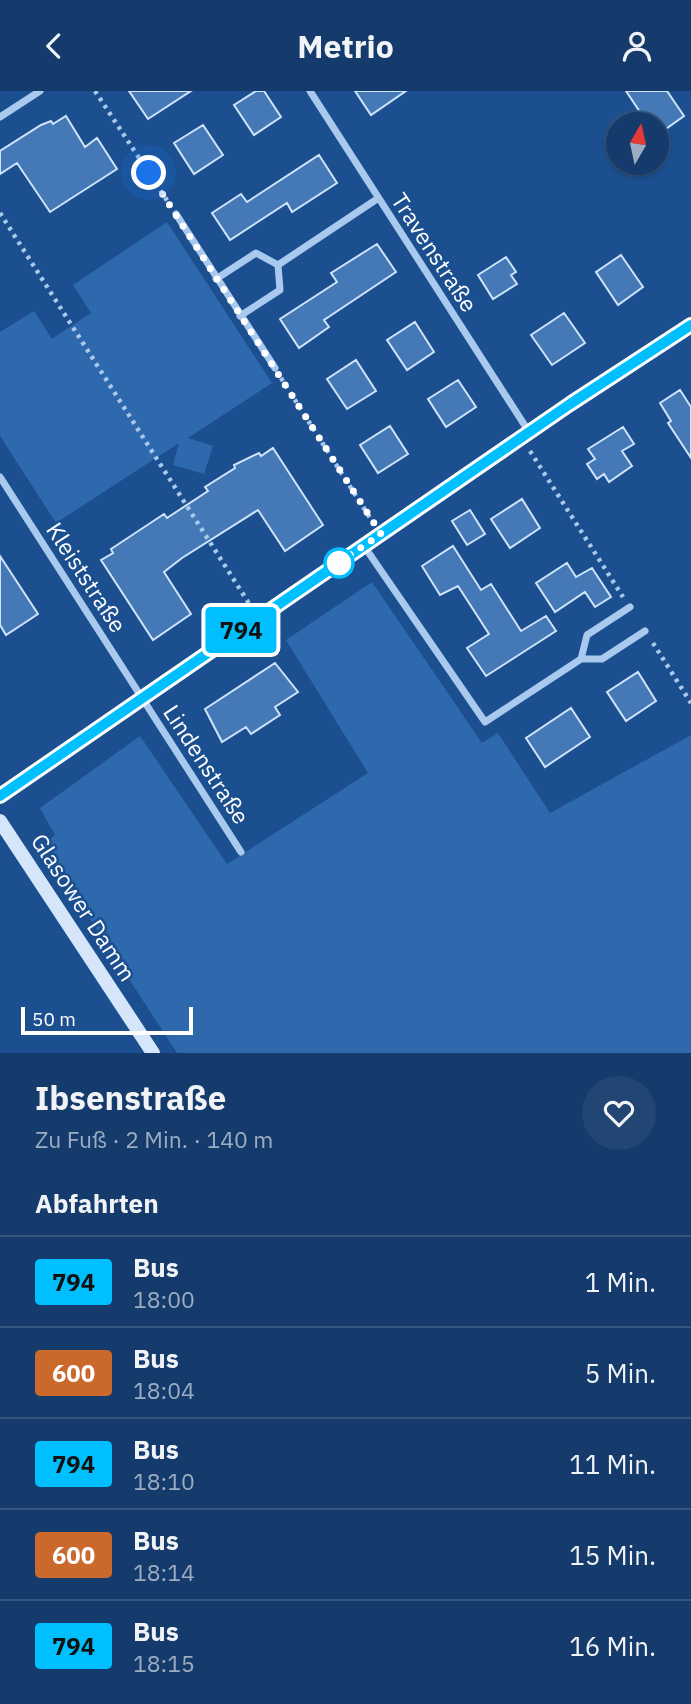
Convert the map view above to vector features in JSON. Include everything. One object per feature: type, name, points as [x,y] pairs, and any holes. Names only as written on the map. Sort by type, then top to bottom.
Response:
[{"type":"street","points":[[0,117],[40,91]]},
{"type":"street","name":"Travenstraße","points":[[310,91],[526,436]]},
{"type":"street","points":[[278,265],[377,199]]},
{"type":"street","points":[[176,214],[275,368]]},
{"type":"street","points":[[216,279],[256,253],[278,265]]},
{"type":"street","points":[[240,316],[280,290],[278,265]]},
{"type":"street","points":[[0,796],[691,325]]},
{"type":"street","name":"Kleiststraße","points":[[0,477],[141,698]]},
{"type":"street","points":[[364,546],[485,722],[580,659],[602,659],[645,631]]},
{"type":"street","points":[[580,659],[587,635],[630,607]]},
{"type":"street","name":"Lindenstraße","points":[[141,698],[241,852]]},
{"type":"street","name":"Glasower Damm","points":[[0,821],[153,1053]]},
{"type":"path","points":[[95,91],[176,214]]},
{"type":"path","points":[[0,213],[259,618]]},
{"type":"path","points":[[275,368],[381,534]]},
{"type":"path","points":[[526,436],[630,607]]},
{"type":"path","points":[[645,631],[691,703]]},
{"type":"shaded area","points":[[167,222],[272,383],[188,438],[213,446],[204,474],[173,465],[179,443],[56,523],[0,436],[0,332],[34,311],[52,339],[91,313],[73,285]]},
{"type":"shaded area","points":[[372,582],[482,743],[498,733],[550,813],[691,735],[691,1053],[177,1053],[42,845],[55,835],[40,808],[140,736],[227,864],[368,773],[286,640]]},
{"type":"building","points":[[129,91],[191,91],[148,119]]},
{"type":"building","points":[[256,91],[264,91],[281,117],[254,135],[234,105]]},
{"type":"building","points":[[355,91],[406,91],[371,115]]},
{"type":"building","points":[[626,91],[667,91],[684,116],[669,127],[669,112],[640,112]]},
{"type":"building","points":[[66,116],[85,147],[97,138],[117,169],[50,212],[17,163],[0,174],[0,151],[41,125],[51,121],[53,124]]},
{"type":"building","points":[[203,125],[223,155],[194,174],[174,143]]},
{"type":"building","points":[[319,155],[337,183],[292,212],[287,203],[230,240],[212,213],[241,194],[247,202]]},
{"type":"building","points":[[377,244],[396,272],[324,320],[329,327],[299,348],[280,319],[337,282],[331,273]]},
{"type":"building","points":[[621,255],[643,287],[618,305],[596,272]]},
{"type":"building","points":[[506,257],[516,272],[511,275],[517,284],[493,299],[478,275]]},
{"type":"building","points":[[564,313],[585,343],[552,365],[531,335]]},
{"type":"building","points":[[415,322],[434,352],[407,370],[387,340]]},
{"type":"building","points":[[356,360],[376,391],[347,409],[327,379]]},
{"type":"building","points":[[458,380],[476,407],[446,427],[428,399]]},
{"type":"building","points":[[680,390],[691,407],[691,458],[668,423],[671,421],[660,403]]},
{"type":"building","points":[[390,426],[408,454],[378,473],[360,445]]},
{"type":"building","points":[[623,427],[634,444],[622,451],[632,466],[609,482],[604,474],[597,479],[587,464],[595,459],[588,449]]},
{"type":"building","points":[[273,448],[323,525],[285,551],[258,510],[182,558],[164,572],[191,614],[153,640],[101,560],[113,553],[111,549],[164,514],[167,518],[208,491],[205,487],[235,468],[234,465],[259,453],[261,456]]},
{"type":"building","points":[[522,499],[540,528],[510,548],[491,519]]},
{"type":"building","points":[[470,510],[485,534],[467,545],[452,521]]},
{"type":"building","points":[[453,546],[481,590],[491,584],[521,631],[546,616],[556,631],[486,676],[467,648],[489,634],[458,586],[440,595],[422,566]]},
{"type":"building","points":[[0,556],[38,614],[6,635],[0,625]]},
{"type":"building","points":[[567,563],[576,577],[592,568],[611,597],[595,607],[585,592],[555,612],[536,583]]},
{"type":"building","points":[[275,663],[298,692],[275,707],[280,715],[251,734],[246,727],[222,742],[205,709]]},
{"type":"building","points":[[638,672],[656,701],[626,721],[607,692]]},
{"type":"building","points":[[571,708],[590,737],[545,767],[526,738]]},
{"type":"bus line","name":"794","points":[[0,796],[570,404],[691,325]]},
{"type":"route","points":[[149,173],[381,534],[334,566],[339,563]]}]
